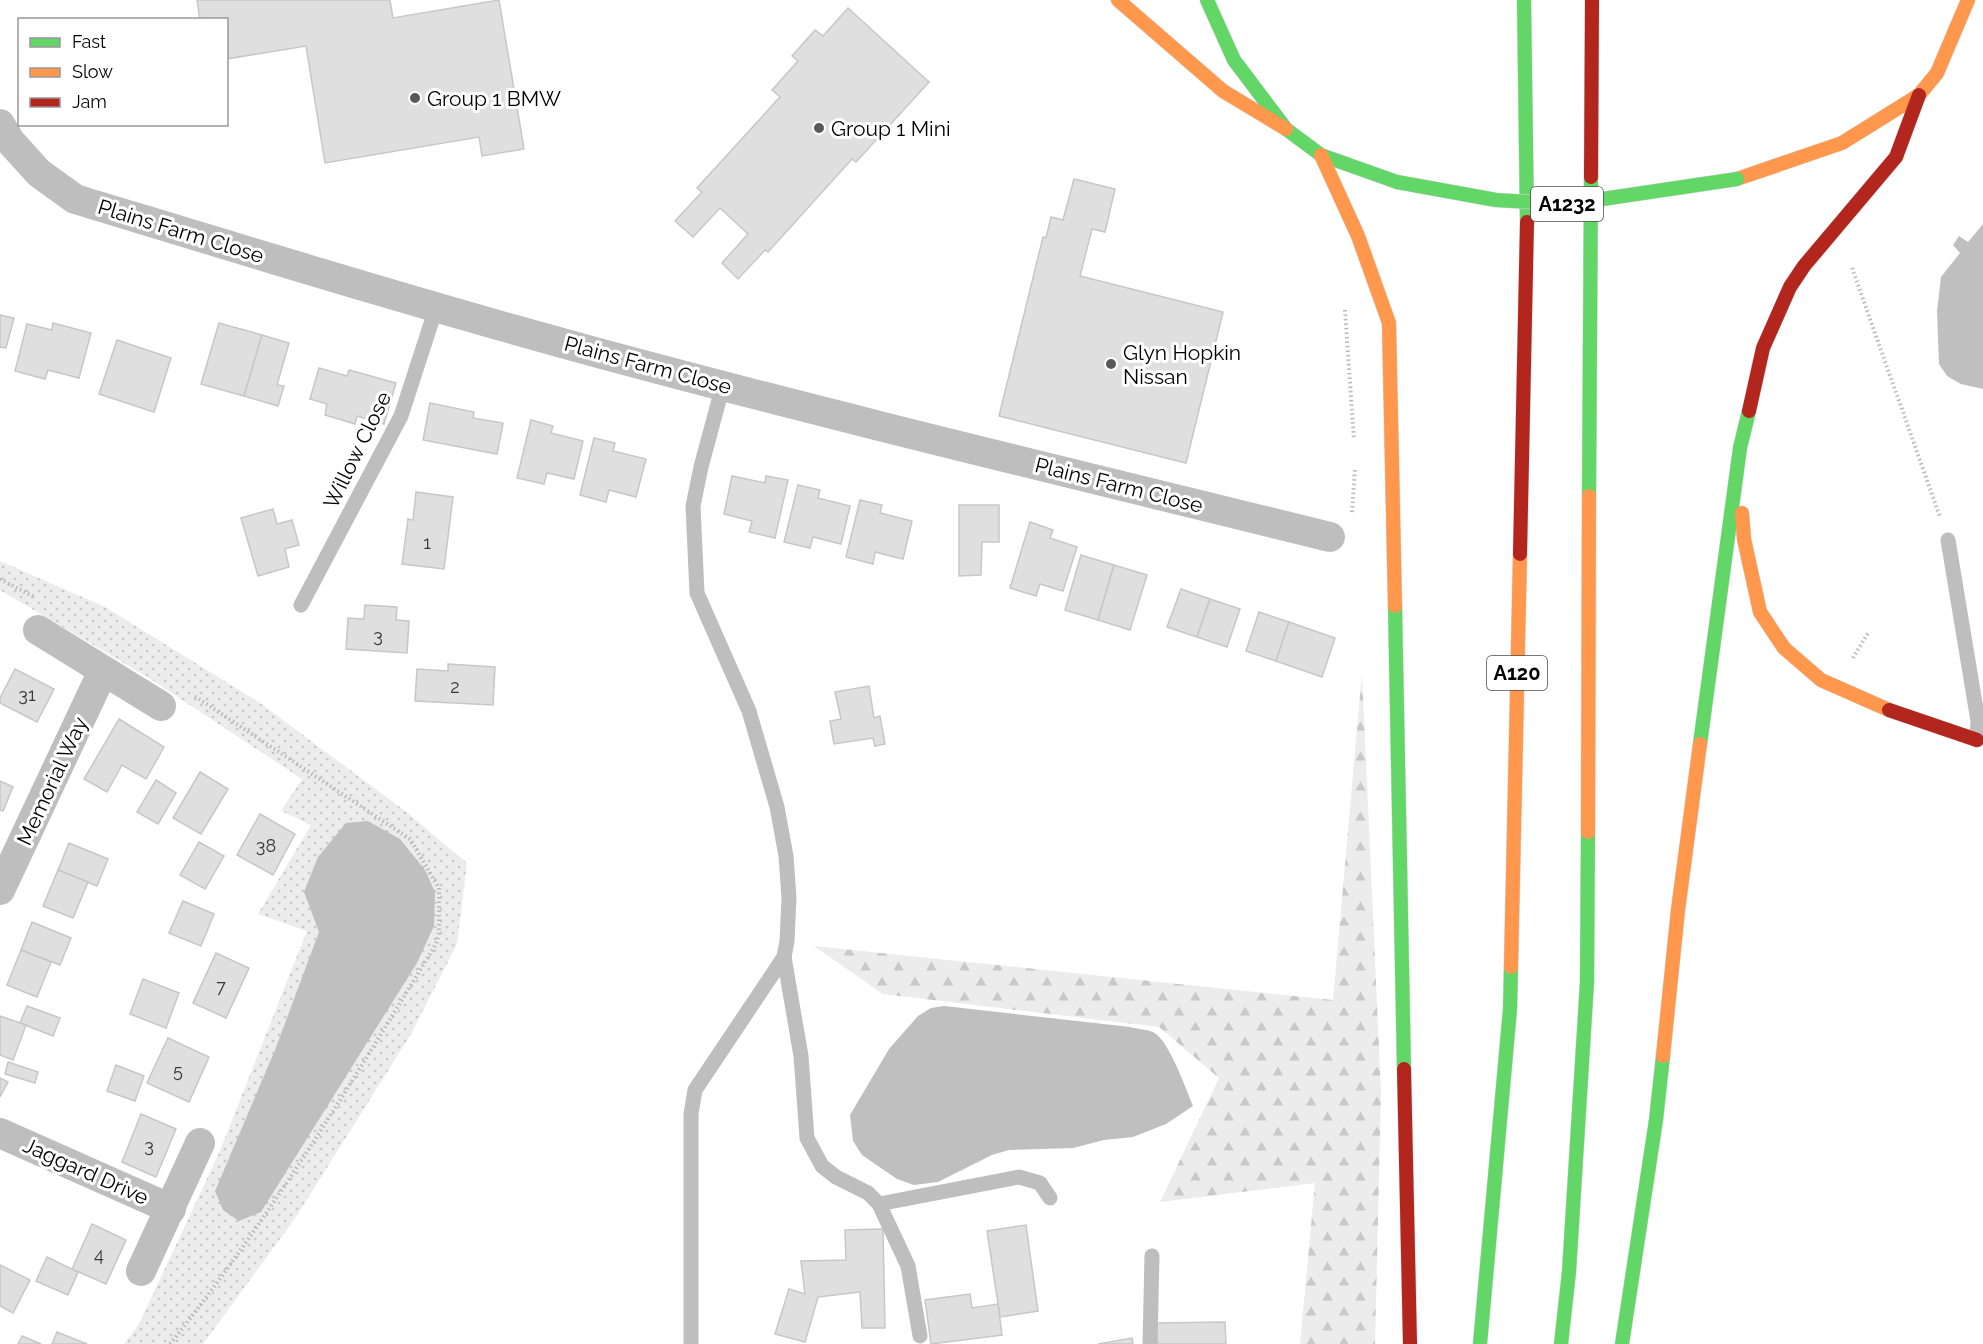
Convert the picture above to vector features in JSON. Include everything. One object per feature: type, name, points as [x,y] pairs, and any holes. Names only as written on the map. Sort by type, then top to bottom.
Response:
[{"type":"main road","name":"A1232","points":[[1118,0],[1222,91],[1286,129],[1321,155],[1397,182],[1496,200],[1569,204],[1737,179],[1842,143],[1919,95],[1936,73],[1968,0]]},
{"type":"main road","name":"A1232","points":[[1207,0],[1234,60],[1286,129]]},
{"type":"main road","name":"A120","points":[[1480,1344],[1510,1009],[1527,244],[1524,0]]},
{"type":"main road","points":[[1561,1344],[1569,1272],[1587,982],[1592,0]]},
{"type":"main road","points":[[1936,73],[1960,51]]},
{"type":"main road","points":[[1622,1344],[1656,1120],[1678,910],[1740,448],[1763,348],[1790,287],[1804,266],[1896,158],[1919,95]]},
{"type":"main road","points":[[1321,155],[1358,236],[1389,323],[1410,1344]]},
{"type":"main road","points":[[1740,448],[1743,539],[1760,612],[1784,648],[1821,680],[1905,717],[1977,740]]},
{"type":"street","name":"Plains Farm Close","points":[[0,124],[10,141],[39,173],[75,199],[436,308],[605,355],[783,402],[1330,537]]},
{"type":"street","points":[[38,630],[160,706]]},
{"type":"street","name":"Memorial Way","points":[[0,890],[103,671]]},
{"type":"street","name":"Jaggard Drive","points":[[0,1133],[171,1209]]},
{"type":"street","name":"Jaggard Drive","points":[[141,1271],[200,1143]]},
{"type":"lane","name":"Willow Close","points":[[301,605],[401,416],[436,308]]},
{"type":"lane","points":[[691,1344],[691,1114],[695,1090],[783,957],[787,941],[789,898],[786,856],[777,807],[749,711],[697,593],[693,506],[723,385]]},
{"type":"lane","points":[[1948,540],[1978,721],[1977,740]]},
{"type":"lane","points":[[783,957],[801,1056],[807,1138],[822,1166],[836,1177],[868,1193],[879,1204],[908,1266],[920,1336]]},
{"type":"lane","points":[[879,1204],[1018,1177],[1040,1183],[1050,1198]]},
{"type":"lane","points":[[1150,1344],[1152,1256]]},
{"type":"path","points":[[1852,268],[1948,540]]},
{"type":"path","points":[[0,579],[36,598]]},
{"type":"path","points":[[170,1344],[213,1290],[305,1154],[436,944],[439,933],[439,888],[410,838],[186,690]]},
{"type":"green space","points":[[0,561],[105,607],[260,703],[405,811],[467,863],[457,944],[411,1034],[296,1217],[203,1344],[124,1344],[139,1324],[219,1153],[307,931],[258,914],[311,825],[281,811],[302,779],[149,678],[0,590]]},
{"type":"green space","points":[[1362,673],[1381,1092],[1375,1344],[1300,1344],[1315,1183],[1160,1202],[1219,1078],[1159,1027],[883,994],[814,946],[1333,1000]]},
{"type":"shaded area","points":[[1983,224],[1983,389],[1961,384],[1947,376],[1939,364],[1937,311],[1941,277],[1960,253],[1953,245],[1959,236],[1968,242]]},
{"type":"shaded area","points":[[368,821],[400,839],[425,870],[435,892],[434,926],[417,963],[261,1212],[239,1221],[223,1210],[215,1191],[275,1050],[319,932],[304,892],[318,857],[346,823]]},
{"type":"shaded area","points":[[944,1006],[1130,1027],[1153,1032],[1171,1054],[1193,1106],[1166,1124],[1133,1137],[1104,1140],[1073,1148],[1009,1150],[992,1155],[938,1182],[914,1185],[897,1179],[862,1155],[853,1141],[850,1115],[889,1049],[918,1016],[931,1008]]},
{"type":"building","name":"Group 1 BMW","points":[[197,0],[390,0],[393,18],[499,0],[524,149],[482,156],[479,137],[325,163],[306,46],[228,59],[228,18],[200,18]]},
{"type":"building","name":"Group 1 Mini","points":[[848,8],[929,82],[856,162],[852,159],[768,252],[765,250],[738,279],[722,263],[748,234],[720,208],[693,237],[675,221],[702,192],[697,188],[780,97],[772,90],[798,61],[792,56],[815,30],[823,36]]},
{"type":"building","name":"Glyn Hopkin Nissan","points":[[1074,179],[1115,189],[1105,232],[1092,229],[1080,276],[1223,312],[1186,463],[999,416],[1043,237],[1046,238],[1051,217],[1063,220]]},
{"type":"building","points":[[0,315],[14,318],[6,348],[0,347]]},
{"type":"building","points":[[53,323],[91,333],[79,378],[48,370],[45,379],[15,371],[27,324],[52,330]]},
{"type":"building","points":[[219,323],[262,335],[244,396],[201,384]]},
{"type":"building","points":[[262,335],[289,343],[277,385],[284,386],[278,406],[244,396]]},
{"type":"building","points":[[117,340],[171,358],[154,412],[99,394]]},
{"type":"building","points":[[319,368],[347,376],[349,370],[396,383],[384,424],[357,416],[355,424],[325,415],[327,404],[310,399]]},
{"type":"building","points":[[430,403],[474,412],[473,418],[503,423],[497,454],[423,440]]},
{"type":"building","points":[[531,420],[553,426],[551,433],[583,441],[574,479],[547,473],[544,484],[517,478]]},
{"type":"building","points":[[594,438],[615,443],[613,451],[646,459],[636,497],[609,490],[606,502],[580,495]]},
{"type":"building","points":[[732,476],[765,483],[766,476],[788,480],[775,538],[749,532],[752,521],[724,514]]},
{"type":"building","points":[[798,485],[820,490],[818,498],[850,506],[841,544],[813,537],[810,548],[784,542]]},
{"type":"building","points":[[416,492],[453,497],[444,569],[402,564],[408,519],[413,520]]},
{"type":"building","points":[[860,500],[882,505],[880,513],[912,521],[903,559],[875,552],[873,564],[846,557]]},
{"type":"building","points":[[959,505],[999,505],[999,542],[982,542],[981,575],[959,576]]},
{"type":"building","points":[[273,509],[277,524],[292,520],[299,545],[285,549],[289,567],[258,576],[241,518]]},
{"type":"building","points":[[1030,522],[1053,530],[1050,538],[1077,547],[1063,591],[1040,584],[1036,596],[1010,588]]},
{"type":"building","points":[[1081,555],[1114,565],[1098,620],[1065,610]]},
{"type":"building","points":[[1114,565],[1147,575],[1130,630],[1098,620]]},
{"type":"building","points":[[1181,589],[1210,599],[1197,637],[1167,627]]},
{"type":"building","points":[[1210,599],[1240,609],[1227,647],[1197,637]]},
{"type":"building","points":[[365,605],[397,607],[396,620],[409,621],[407,653],[346,649],[348,618],[364,619]]},
{"type":"building","points":[[1259,612],[1289,622],[1276,661],[1246,651]]},
{"type":"building","points":[[1289,622],[1335,638],[1322,677],[1276,661]]},
{"type":"building","points":[[448,664],[495,667],[493,705],[415,701],[417,669],[448,671]]},
{"type":"building","points":[[15,669],[54,689],[37,722],[0,703],[0,698]]},
{"type":"building","points":[[869,686],[874,718],[880,716],[885,744],[875,746],[873,738],[834,744],[830,721],[841,719],[835,692]]},
{"type":"building","points":[[119,719],[164,747],[146,779],[122,765],[107,792],[84,779]]},
{"type":"building","points":[[200,772],[228,789],[201,834],[173,818]]},
{"type":"building","points":[[156,780],[176,793],[158,824],[137,812]]},
{"type":"building","points":[[0,781],[13,787],[3,811],[0,810]]},
{"type":"building","points":[[260,814],[295,834],[273,875],[237,855]]},
{"type":"building","points":[[199,842],[224,856],[205,889],[180,875]]},
{"type":"building","points":[[69,843],[108,859],[97,886],[58,870]]},
{"type":"building","points":[[58,870],[88,882],[73,918],[43,906]]},
{"type":"building","points":[[183,901],[214,914],[201,946],[169,933]]},
{"type":"building","points":[[32,922],[71,938],[60,965],[21,950]]},
{"type":"building","points":[[21,950],[51,962],[37,997],[7,985]]},
{"type":"building","points":[[216,953],[249,968],[226,1018],[193,1003]]},
{"type":"building","points":[[143,979],[179,993],[166,1028],[130,1014]]},
{"type":"building","points":[[27,1006],[60,1018],[53,1036],[20,1023]]},
{"type":"building","points":[[0,1016],[26,1025],[13,1060],[0,1055]]},
{"type":"building","points":[[168,1038],[209,1057],[189,1102],[147,1083]]},
{"type":"building","points":[[8,1062],[38,1072],[35,1083],[5,1074]]},
{"type":"building","points":[[116,1065],[144,1076],[135,1101],[107,1091]]},
{"type":"building","points":[[0,1078],[8,1082],[0,1097]]},
{"type":"building","points":[[141,1114],[176,1129],[156,1177],[122,1162]]},
{"type":"building","points":[[92,1224],[126,1240],[106,1284],[72,1269]]},
{"type":"building","points":[[1026,1225],[1038,1311],[1000,1317],[987,1231]]},
{"type":"building","points":[[883,1229],[885,1328],[862,1328],[860,1292],[818,1297],[805,1342],[775,1334],[789,1289],[805,1294],[801,1261],[846,1260],[845,1230]]},
{"type":"building","points":[[47,1257],[78,1272],[68,1295],[36,1281]]},
{"type":"building","points":[[0,1265],[30,1280],[13,1313],[0,1306]]},
{"type":"building","points":[[970,1294],[972,1308],[998,1304],[1002,1335],[931,1344],[925,1300]]},
{"type":"building","points":[[1225,1322],[1226,1344],[1157,1344],[1156,1323]]},
{"type":"building","points":[[57,1332],[87,1344],[52,1344]]},
{"type":"building","points":[[22,1336],[41,1344],[18,1344]]},
{"type":"building","points":[[1132,1338],[1133,1344],[1098,1344]]},
{"type":"traffic: fast","points":[[1207,0],[1234,60],[1286,129],[1321,155],[1397,182]]},
{"type":"traffic: fast","points":[[1524,0],[1527,222]]},
{"type":"traffic: fast","points":[[1589,496],[1591,177]]},
{"type":"traffic: fast","points":[[1397,182],[1496,200],[1569,204],[1737,179]]},
{"type":"traffic: fast","points":[[1700,744],[1740,448],[1749,411]]},
{"type":"traffic: fast","points":[[1395,606],[1404,1069]]},
{"type":"traffic: fast","points":[[1561,1344],[1569,1272],[1587,982],[1588,832]]},
{"type":"traffic: fast","points":[[1480,1344],[1510,1009],[1511,967]]},
{"type":"traffic: fast","points":[[1622,1344],[1656,1120],[1663,1056]]},
{"type":"traffic: slow","points":[[1118,0],[1223,91],[1286,129]]},
{"type":"traffic: slow","points":[[1737,179],[1842,143],[1919,95],[1937,73],[1968,0]]},
{"type":"traffic: slow","points":[[1321,155],[1358,236],[1389,323],[1395,606]]},
{"type":"traffic: slow","points":[[1588,832],[1589,496]]},
{"type":"traffic: slow","points":[[1742,513],[1744,539],[1760,612],[1784,648],[1821,680],[1889,710]]},
{"type":"traffic: slow","points":[[1511,967],[1520,554]]},
{"type":"traffic: slow","points":[[1663,1056],[1678,910],[1700,744]]},
{"type":"traffic: jam","points":[[1591,177],[1592,0]]},
{"type":"traffic: jam","points":[[1749,411],[1763,348],[1790,287],[1804,266],[1896,157],[1919,95]]},
{"type":"traffic: jam","points":[[1520,554],[1527,222]]},
{"type":"traffic: jam","points":[[1889,710],[1977,740]]},
{"type":"traffic: jam","points":[[1404,1069],[1410,1344]]},
{"type":"place","name":"Group 1 BMW","points":[[415,98]]},
{"type":"place","name":"Group 1 Mini","points":[[819,128]]},
{"type":"place","name":"Glyn Hopkin Nissan","points":[[1111,364]]}]
